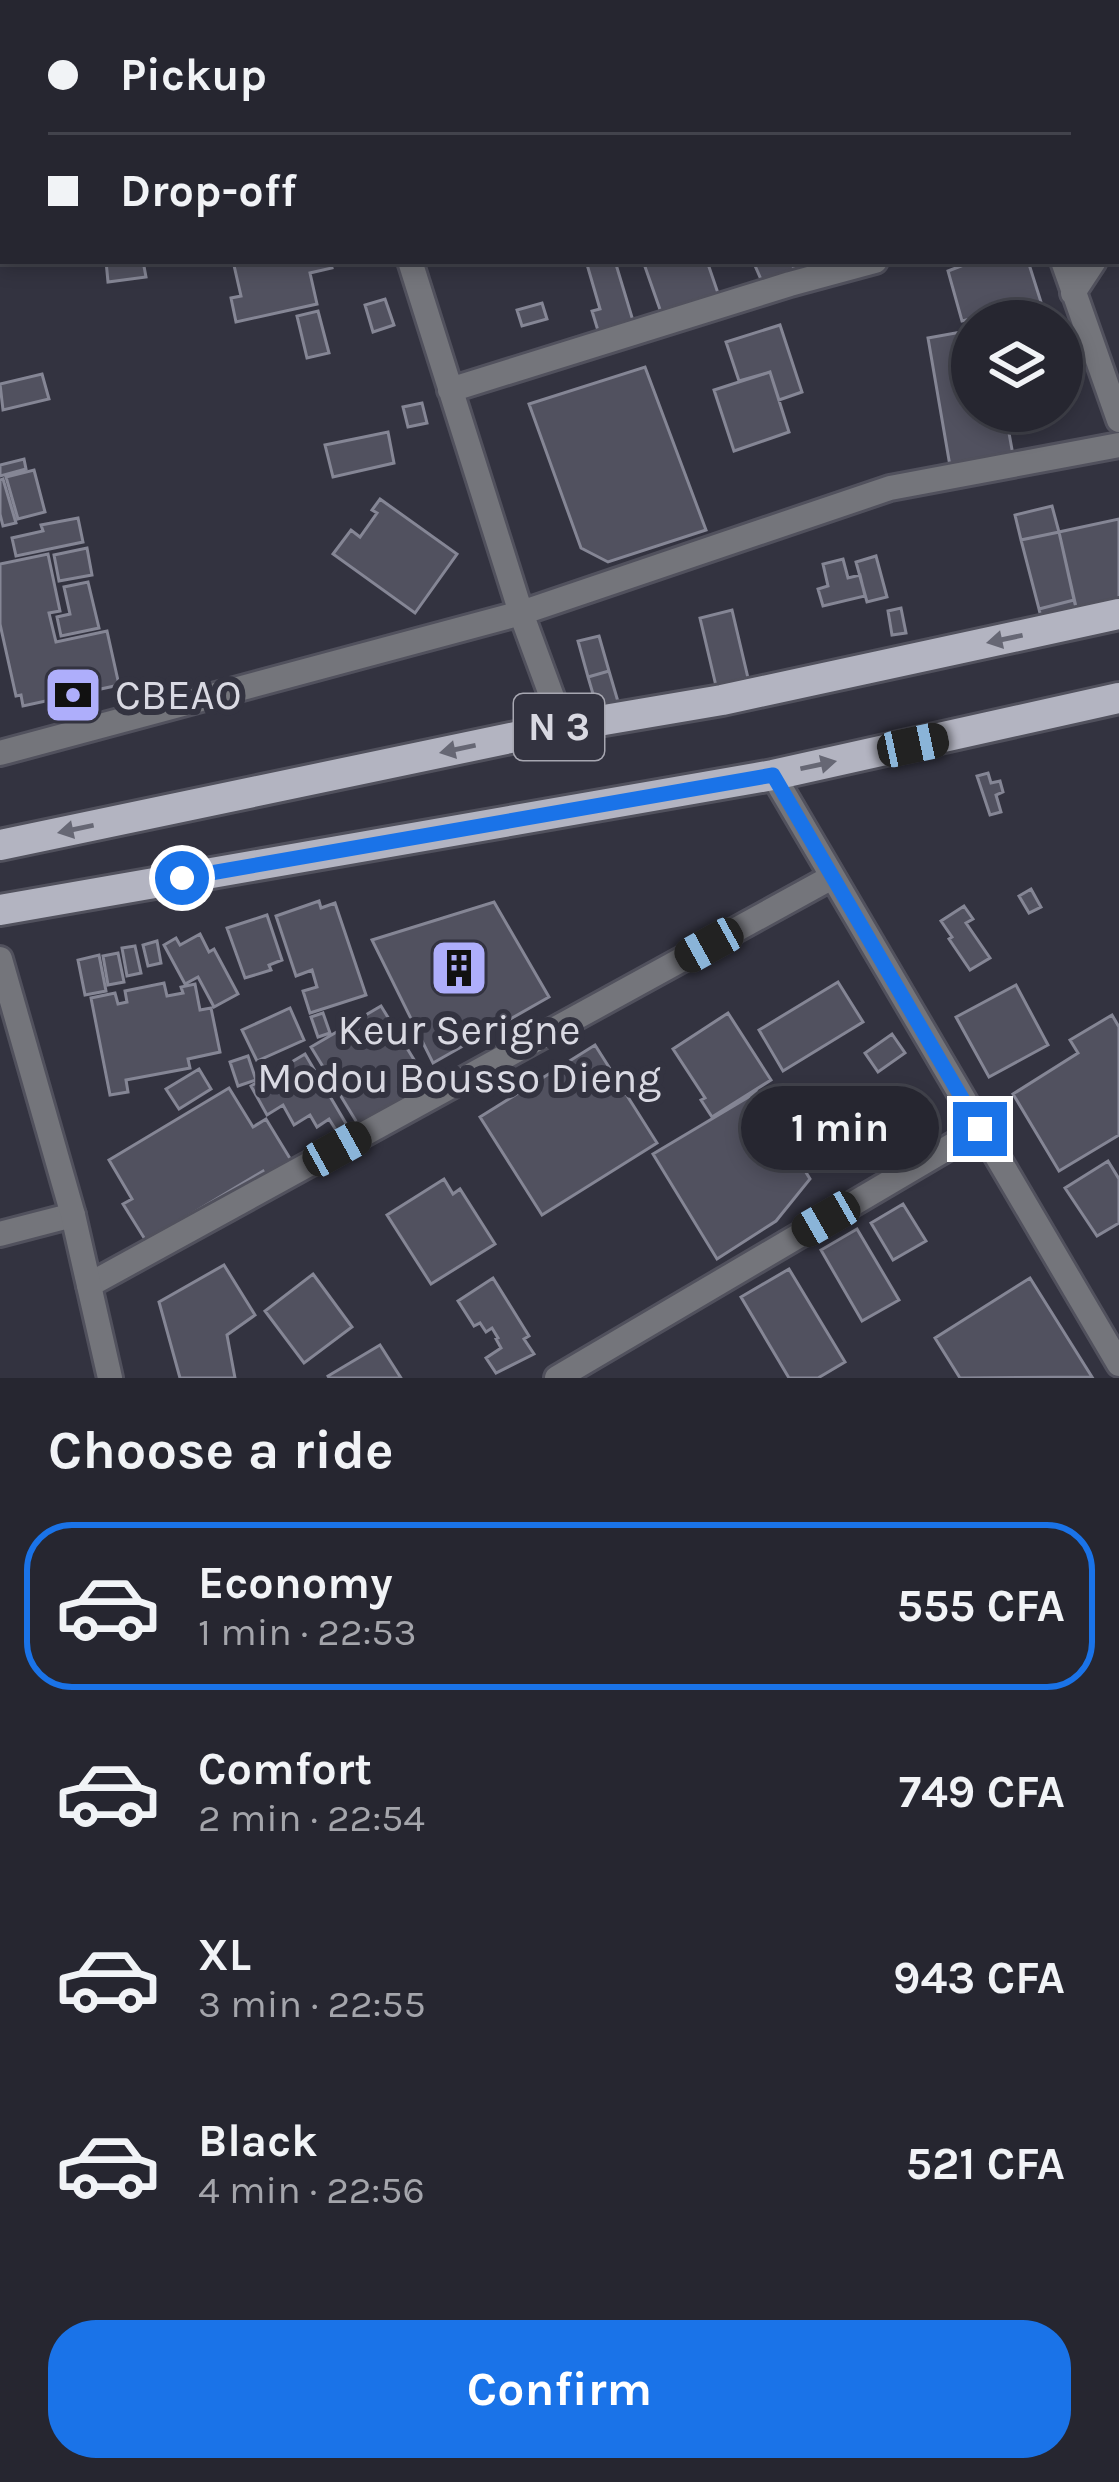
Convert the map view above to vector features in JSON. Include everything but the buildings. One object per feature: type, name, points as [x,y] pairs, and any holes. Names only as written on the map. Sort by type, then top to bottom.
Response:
[{"type":"main road","name":"N 3","points":[[0,845],[563,727],[722,700],[1119,614]]},
{"type":"main road","name":"N 3","points":[[0,910],[773,775],[1119,698]]},
{"type":"street","points":[[411,264],[521,613],[563,727]]},
{"type":"street","points":[[450,390],[864,264]]},
{"type":"street","points":[[1064,264],[1119,420]]},
{"type":"street","points":[[1073,293],[1092,264]]},
{"type":"street","points":[[0,753],[521,613],[890,488],[1119,445]]},
{"type":"street","points":[[773,775],[1119,1364]]},
{"type":"street","points":[[89,1285],[832,877]]},
{"type":"street","points":[[0,959],[73,1215],[110,1378]]},
{"type":"street","points":[[557,1378],[980,1129]]},
{"type":"street","points":[[0,1234],[73,1215]]},
{"type":"place","name":"CBEAO","points":[[73,695]]},
{"type":"place","name":"Keur Serigne Modou Bousso Dieng","points":[[459,968]]},
{"type":"route","points":[[182,878],[773,775],[980,1129]]}]
